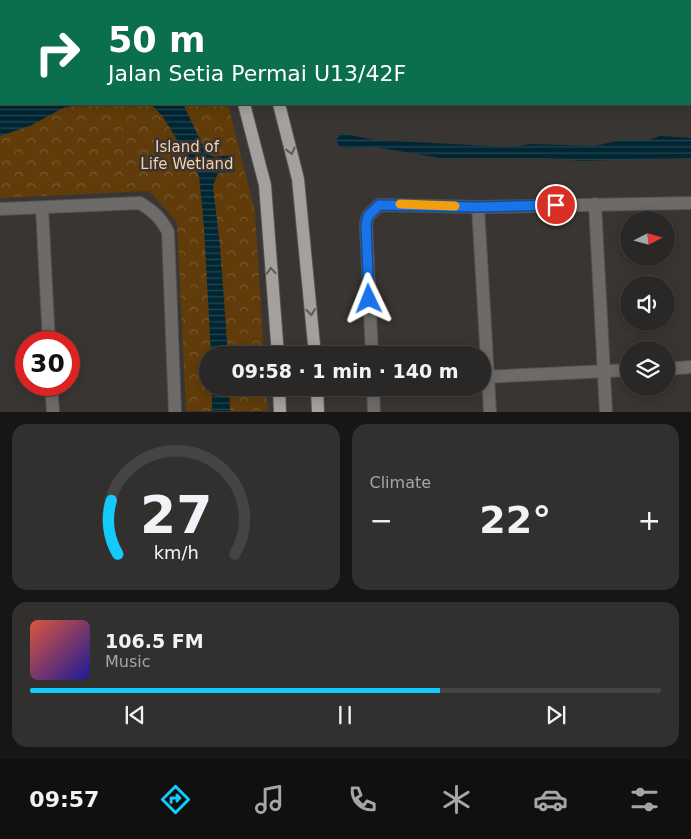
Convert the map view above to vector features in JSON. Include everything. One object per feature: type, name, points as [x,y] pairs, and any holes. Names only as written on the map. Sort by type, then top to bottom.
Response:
[{"type":"main road","points":[[244,105],[265,185],[277,346]]},
{"type":"main road","points":[[279,105],[298,179],[314,346]]},
{"type":"main road","points":[[279,396],[280,412]]},
{"type":"main road","points":[[317,396],[318,412]]},
{"type":"street","points":[[0,209],[140,203],[162,221],[168,232],[175,412]]},
{"type":"street","points":[[372,346],[366,224],[373,209],[386,204],[478,207],[691,203]]},
{"type":"street","points":[[595,204],[606,412]]},
{"type":"street","points":[[478,207],[484,346]]},
{"type":"street","points":[[42,208],[48,331]]},
{"type":"street","points":[[675,369],[691,368]]},
{"type":"street","points":[[491,377],[620,371]]},
{"type":"street","points":[[51,396],[52,412]]},
{"type":"street","points":[[373,396],[374,412]]},
{"type":"street","points":[[488,396],[490,412]]},
{"type":"green space","name":"Island of Life Wetland","points":[[0,105],[228,105],[255,212],[263,346],[199,346],[199,396],[267,396],[268,411],[186,411],[177,222],[149,191],[0,198]]},
{"type":"water","points":[[0,105],[77,105],[63,108],[32,125],[0,136]]},
{"type":"water","points":[[152,105],[183,105],[207,154],[214,157],[231,155],[235,172],[218,173],[213,186],[220,246],[227,346],[211,346],[204,227],[199,176],[163,117]]},
{"type":"water","points":[[341,133],[374,140],[510,147],[531,144],[595,146],[621,140],[649,140],[660,136],[691,138],[691,158],[581,161],[546,158],[440,158],[375,147],[341,148],[336,141]]},
{"type":"water","points":[[212,396],[229,396],[230,411],[212,411]]},
{"type":"slow traffic","points":[[400,204],[455,206]]},
{"type":"route","points":[[369,299],[366,224],[368,216],[379,205],[478,207],[556,205]]}]
